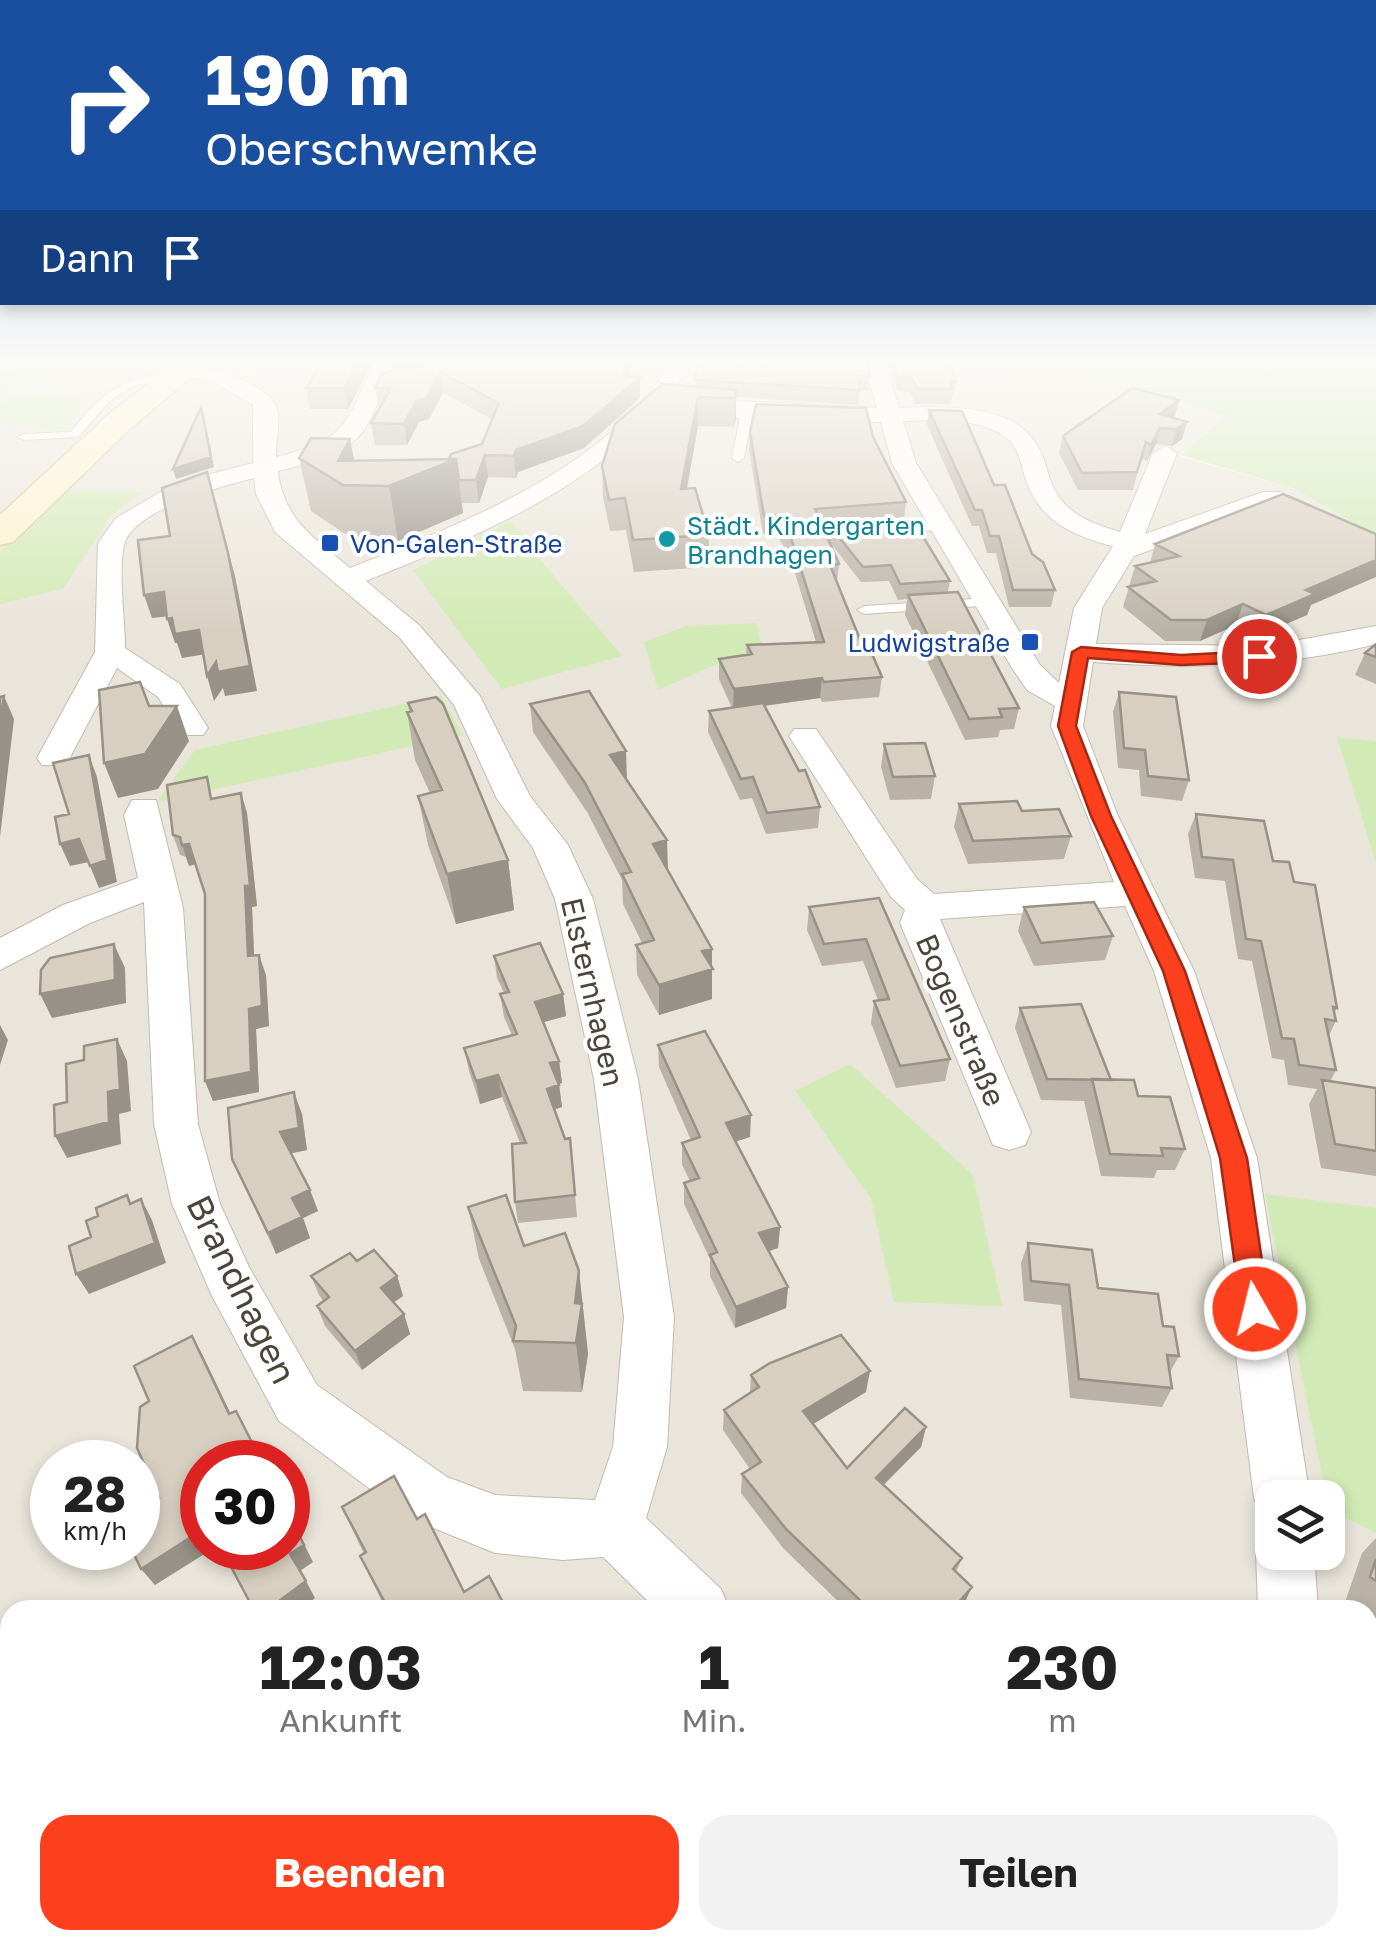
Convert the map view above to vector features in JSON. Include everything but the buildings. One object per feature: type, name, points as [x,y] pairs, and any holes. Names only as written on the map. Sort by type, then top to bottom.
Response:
[{"type":"main road","points":[[0,534],[92,452]]},
{"type":"street","name":"Elsternhagen","points":[[265,452],[268,494],[284,527],[410,632],[469,704],[514,800],[550,845],[574,899],[616,1080],[649,1318],[640,1447],[614,1528]]},
{"type":"street","points":[[54,758],[110,652],[111,543],[124,523],[185,488],[322,452]]},
{"type":"street","points":[[344,580],[402,558],[596,452]]},
{"type":"street","points":[[901,452],[939,526],[1038,683],[1070,702]]},
{"type":"street","points":[[1031,452],[1038,481],[1056,512],[1126,546],[1272,498]]},
{"type":"street","points":[[1165,453],[1126,546],[1088,608],[1067,726],[1101,816],[1174,971],[1234,1158],[1279,1480]]},
{"type":"street","points":[[1081,652],[1181,660],[1259,656],[1338,646],[1376,635]]},
{"type":"street","points":[[110,652],[180,698],[192,728]]},
{"type":"street","points":[[88,700],[138,694],[158,682]]},
{"type":"street","name":"Bogenstraße","points":[[805,736],[904,888],[925,907],[1137,893]]},
{"type":"street","name":"Brandhagen","points":[[144,808],[141,815],[164,908],[176,1124],[196,1204],[230,1281],[298,1403],[429,1498],[495,1524],[563,1531],[614,1528]]},
{"type":"street","points":[[0,956],[48,926],[106,900],[158,885]]},
{"type":"street","name":"Bogenstraße","points":[[925,907],[919,924],[1009,1132]]},
{"type":"street","points":[[614,1528],[690,1600]]},
{"type":"street","points":[[1286,1570],[1287,1600]]},
{"type":"lane","points":[[738,458],[739,452]]},
{"type":"lane","points":[[866,530],[939,526]]},
{"type":"lane","points":[[864,610],[989,602]]},
{"type":"shaded area","points":[[0,452],[1183,452],[1178,456],[1293,488],[1376,536],[1376,1600],[0,1600]]},
{"type":"green space","points":[[1376,452],[1376,536],[1293,488],[1181,455]]},
{"type":"green space","points":[[59,490],[141,492],[110,517],[63,589],[0,604],[0,552]]},
{"type":"green space","points":[[510,521],[539,549],[538,557],[622,656],[502,689],[413,570]]},
{"type":"green space","points":[[757,623],[764,657],[726,660],[658,690],[644,642],[686,626]]},
{"type":"green space","points":[[441,696],[463,735],[157,802],[195,750]]},
{"type":"green space","points":[[1337,737],[1376,741],[1376,863]]},
{"type":"green space","points":[[850,1064],[973,1175],[1002,1306],[894,1302],[871,1199],[795,1091]]},
{"type":"green space","points":[[1265,1194],[1376,1208],[1376,1533],[1345,1518],[1345,1480],[1323,1480]]},
{"type":"place","name":"Städt. Kindergarten Brandhagen","points":[[667,539]]},
{"type":"place","name":"Von-Galen-Straße","points":[[330,543]]},
{"type":"place","name":"Ludwigstraße","points":[[1030,642]]},
{"type":"route","points":[[1255,1309],[1234,1158],[1174,971],[1101,816],[1067,726],[1081,652],[1181,660],[1259,656]]}]
